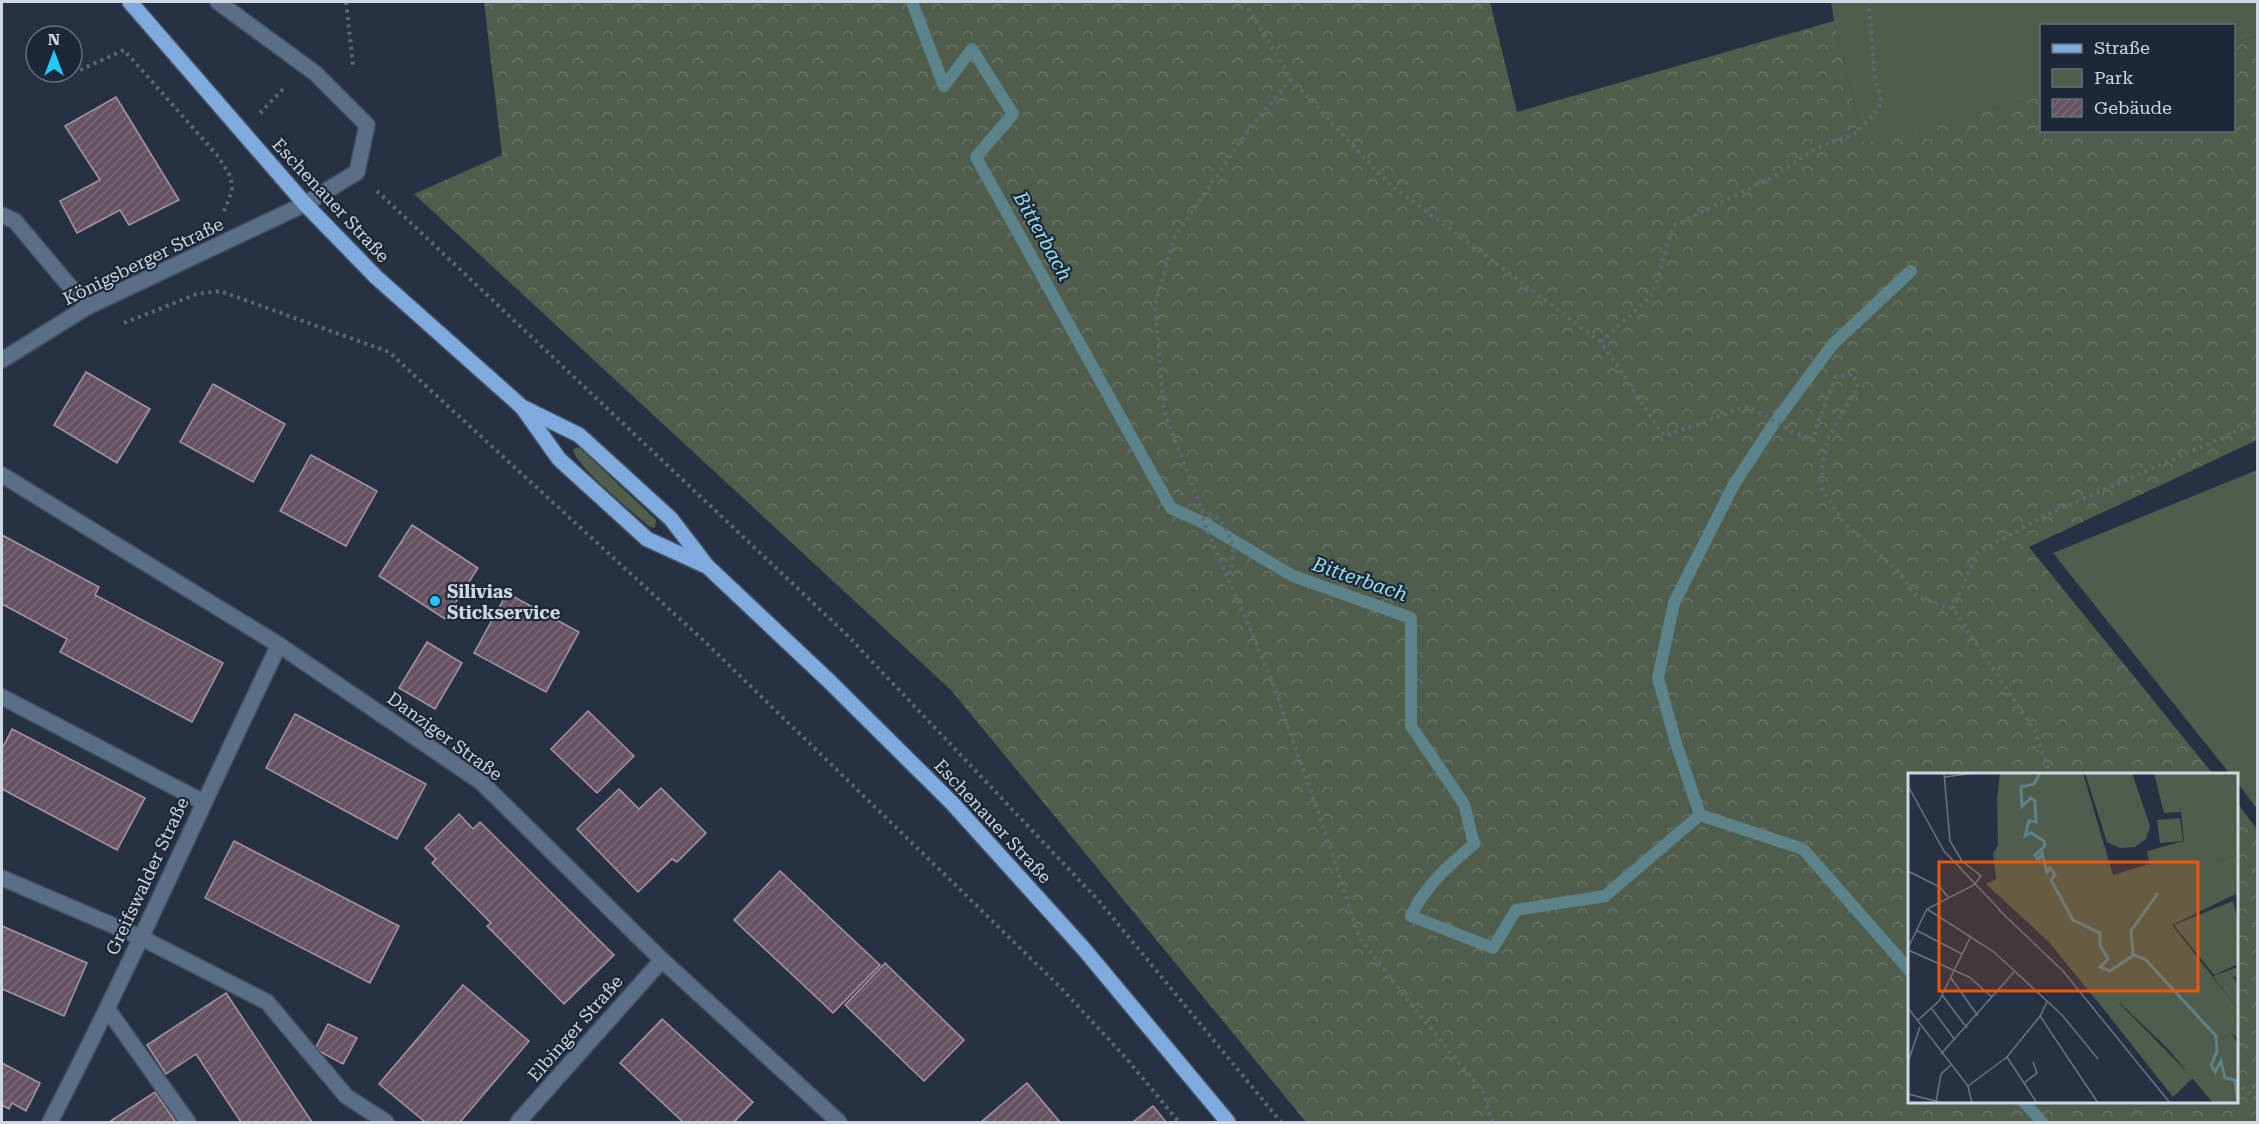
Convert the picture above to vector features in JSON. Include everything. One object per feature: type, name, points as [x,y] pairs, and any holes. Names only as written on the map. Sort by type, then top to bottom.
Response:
[{"type":"main road","name":"Eschenauer Straße","points":[[130,2],[305,204],[376,277],[522,407],[560,459],[647,539],[707,566]]},
{"type":"main road","name":"Eschenauer Straße","points":[[522,407],[579,435],[671,519],[707,566],[829,681],[953,804],[1083,948],[1228,1122]]},
{"type":"street","points":[[218,2],[315,73],[367,125],[357,172]]},
{"type":"street","name":"Königsberger Straße","points":[[2,360],[87,307],[305,204],[357,172]]},
{"type":"street","points":[[2,215],[15,221],[87,307]]},
{"type":"street","name":"Danziger Straße","points":[[2,475],[279,645],[481,783],[662,960],[839,1122]]},
{"type":"street","name":"Greifswalder Straße","points":[[50,1122],[108,1010],[203,802],[279,645]]},
{"type":"street","points":[[2,697],[203,802]]},
{"type":"street","points":[[2,878],[140,937],[267,1002],[346,1096],[386,1122]]},
{"type":"street","name":"Elbinger Straße","points":[[518,1122],[662,960]]},
{"type":"street","points":[[108,1010],[188,1122]]},
{"type":"path","points":[[346,2],[353,65]]},
{"type":"path","points":[[1244,2],[1291,79],[1387,182],[1601,342],[1664,436],[1748,406],[1796,433],[1814,440],[1816,427],[1836,377],[1853,374],[1858,387],[1829,436],[1822,466],[1822,489],[1844,523],[1899,572],[1916,596],[1953,609],[2035,731],[2050,773]]},
{"type":"path","points":[[1601,342],[1653,294],[1673,226],[1773,177],[1818,147],[1853,135],[1873,116],[1881,104],[1880,93],[1875,81],[1869,2]]},
{"type":"path","points":[[84,68],[124,50],[217,155],[231,177],[232,191],[223,214]]},
{"type":"path","points":[[1291,79],[1247,132],[1174,238],[1155,306],[1164,411],[1202,510],[1203,523],[1269,673],[1318,811],[1359,937],[1483,1092],[1492,1122]]},
{"type":"path","points":[[357,172],[847,635],[1099,901],[1281,1122]]},
{"type":"path","points":[[87,307],[106,330],[197,294],[219,291],[389,352],[704,641],[941,871],[1061,988],[1126,1058],[1179,1122]]},
{"type":"path","points":[[1953,609],[1977,553],[2044,516],[2258,422]]},
{"type":"path","points":[[1202,510],[1212,513],[1228,531],[1234,554],[1233,567],[1227,580]]},
{"type":"path","points":[[2238,1085],[2258,1100]]},
{"type":"green space","points":[[484,2],[1490,2],[1517,112],[1834,21],[1864,144],[2040,96],[2040,132],[2235,132],[2235,43],[2257,36],[2257,440],[2029,547],[2212,773],[1908,773],[1908,1103],[2238,1103],[2238,804],[2257,829],[2257,1122],[1306,1122],[951,690],[414,194],[502,155]]},
{"type":"green space","points":[[1831,2],[2257,2],[2257,36],[2235,43],[2235,24],[2040,24],[2040,96],[1864,145]]},
{"type":"green space","points":[[579,447],[656,520],[655,528],[650,527],[619,501],[583,466],[573,449]]},
{"type":"green space","points":[[2257,470],[2257,809],[2238,783],[2238,773],[2229,773],[2053,553]]},
{"type":"building","points":[[116,97],[179,200],[129,225],[120,210],[77,233],[60,201],[100,180],[65,126]]},
{"type":"building","points":[[86,372],[150,409],[117,463],[54,425]]},
{"type":"building","points":[[213,384],[285,424],[253,482],[180,442]]},
{"type":"building","points":[[311,455],[377,491],[346,546],[280,511]]},
{"type":"building","points":[[412,525],[478,568],[445,619],[379,576]]},
{"type":"building","points":[[2,535],[99,587],[95,595],[223,663],[192,722],[60,652],[67,639],[2,604]]},
{"type":"building","points":[[507,593],[579,632],[546,692],[474,653]]},
{"type":"building","points":[[427,642],[462,663],[435,709],[399,688]]},
{"type":"building","points":[[588,711],[634,756],[597,793],[551,749]]},
{"type":"building","points":[[295,714],[426,784],[397,839],[266,768]]},
{"type":"building","points":[[12,729],[145,798],[117,850],[2,789],[2,749]]},
{"type":"building","points":[[661,788],[706,833],[677,862],[672,859],[638,892],[577,829],[619,789],[639,809]]},
{"type":"building","points":[[459,814],[473,829],[480,822],[614,955],[564,1004],[487,926],[491,923],[432,863],[436,859],[425,848]]},
{"type":"building","points":[[234,841],[399,926],[370,983],[205,898]]},
{"type":"building","points":[[780,871],[880,965],[833,1013],[734,920]]},
{"type":"building","points":[[2,926],[87,963],[64,1016],[2,989]]},
{"type":"building","points":[[885,963],[964,1040],[924,1081],[845,1005]]},
{"type":"building","points":[[463,985],[529,1041],[460,1122],[425,1122],[379,1084]]},
{"type":"building","points":[[226,993],[312,1122],[241,1122],[196,1054],[166,1074],[147,1045]]},
{"type":"building","points":[[662,1019],[753,1102],[734,1122],[683,1122],[620,1063]]},
{"type":"building","points":[[328,1024],[357,1038],[343,1064],[315,1049]]},
{"type":"building","points":[[2,1063],[40,1083],[26,1111],[12,1103],[9,1109],[2,1105]]},
{"type":"building","points":[[1027,1083],[1060,1122],[981,1122]]},
{"type":"building","points":[[155,1092],[175,1121],[109,1122]]},
{"type":"building","points":[[1153,1106],[1166,1122],[1133,1122]]},
{"type":"waterway","name":"Bitterbach","points":[[912,2],[944,86],[972,49],[1013,114],[976,157],[1171,508],[1204,523],[1293,576],[1411,618],[1411,726],[1464,804],[1474,844],[1430,886],[1411,916],[1493,948],[1516,910],[1605,896],[1700,815],[1803,849],[1908,969]]},
{"type":"waterway","points":[[1700,815],[1675,740],[1658,678],[1674,603],[1733,486],[1773,425],[1833,344],[1911,271]]},
{"type":"waterway","name":"Bitterbach","points":[[2025,1103],[2042,1122]]},
{"type":"place","name":"Silivias Stickservice","points":[[435,601]]}]
